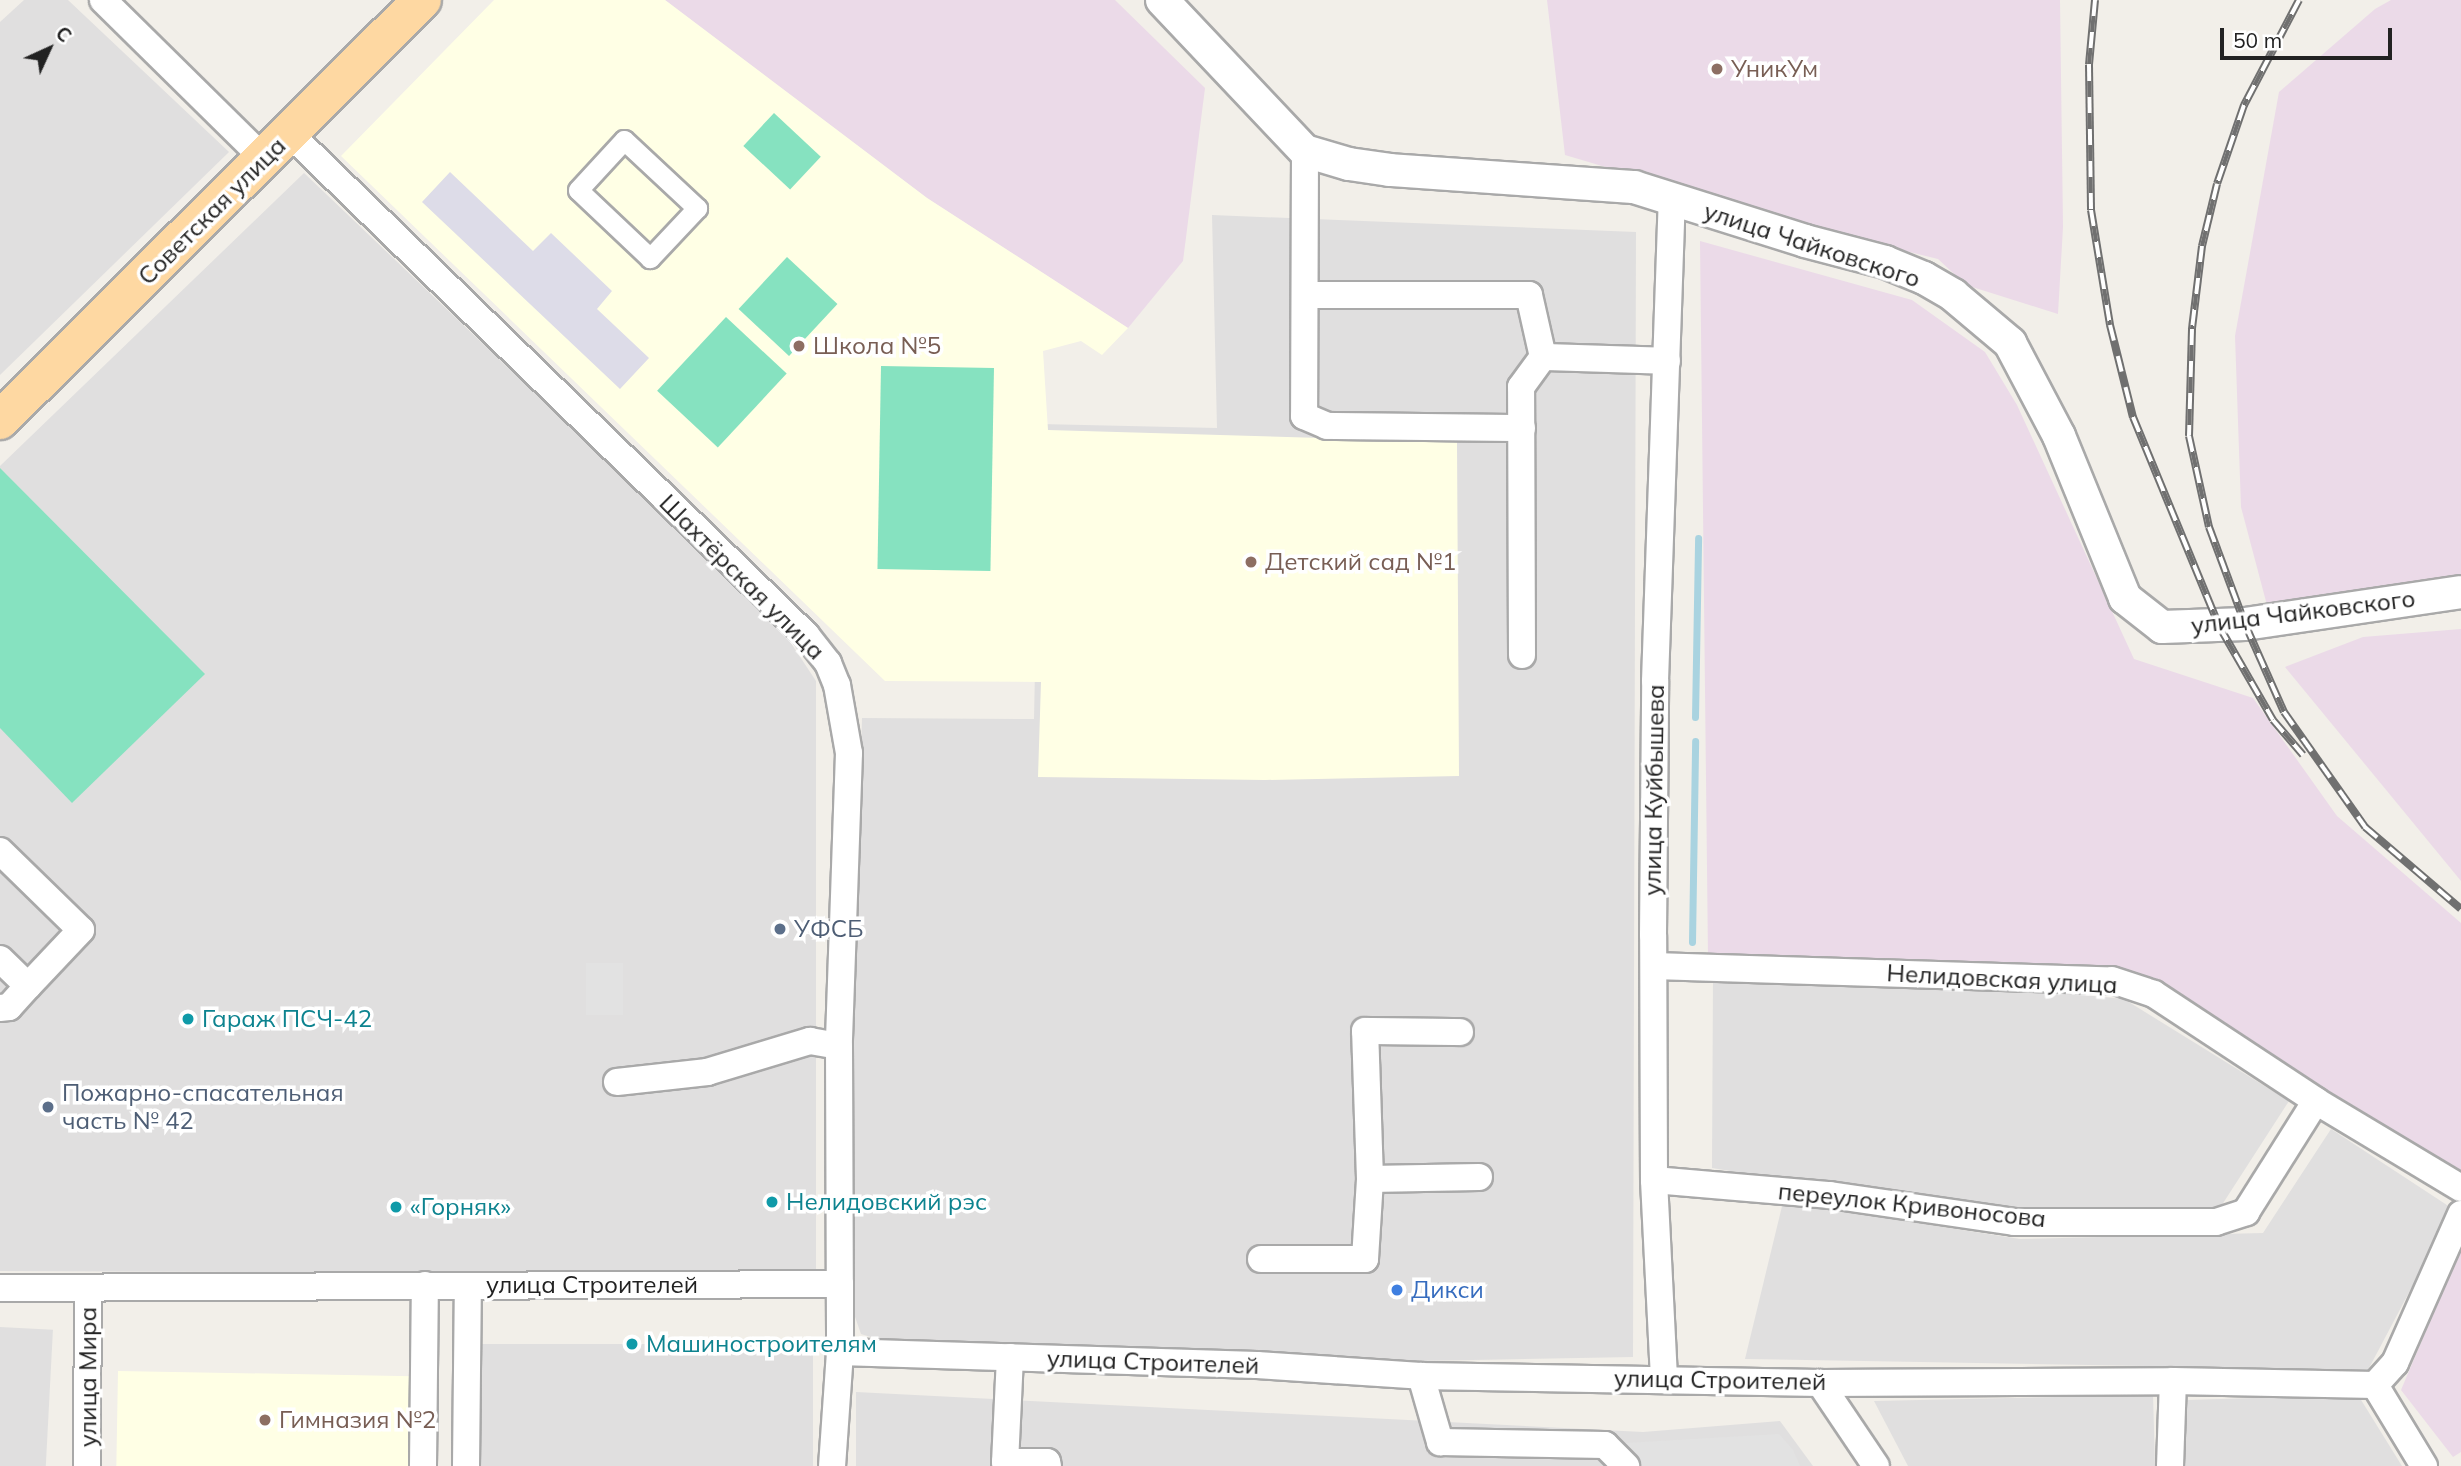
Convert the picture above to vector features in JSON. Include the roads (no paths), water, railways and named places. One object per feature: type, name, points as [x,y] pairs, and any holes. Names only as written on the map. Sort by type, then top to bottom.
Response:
[{"type":"main road","name":"Советская улица","points":[[0,420],[422,0]]},
{"type":"street","name":"Шахтёрская улица","points":[[103,0],[276,146],[806,635],[828,663],[837,685],[849,753],[839,1046],[840,1284]]},
{"type":"street","name":"улица Чайковского","points":[[1162,0],[1305,150],[1349,164],[1390,170],[1634,187],[1672,201],[1885,262],[1924,278],[1953,295],[2010,343],[2059,436],[2125,597],[2162,627],[2245,624],[2461,592]]},
{"type":"street","points":[[624,140],[697,208],[650,258],[578,190],[624,140]]},
{"type":"street","points":[[1305,150],[1304,416],[1327,426],[1522,428]]},
{"type":"street","name":"улица Куйбышева","points":[[1664,1378],[1654,1180],[1655,681],[1672,201]]},
{"type":"street","points":[[1305,295],[1529,295],[1543,357],[1521,387],[1522,655]]},
{"type":"street","points":[[1543,357],[1667,361]]},
{"type":"street","points":[[0,852],[82,930],[9,1007],[0,1008]]},
{"type":"street","points":[[0,959],[28,986]]},
{"type":"street","name":"Нелидовская улица","points":[[1654,966],[2112,980],[2154,994],[2316,1101],[2461,1188]]},
{"type":"street","points":[[1261,1259],[1365,1259],[1370,1180],[1365,1031],[1460,1032]]},
{"type":"street","points":[[617,1082],[707,1072],[810,1041],[839,1046]]},
{"type":"street","name":"переулок Кривоносова","points":[[1654,1180],[1830,1195],[2014,1222],[2216,1222],[2246,1212],[2316,1101]]},
{"type":"street","points":[[1370,1180],[1479,1177]]},
{"type":"street","points":[[2424,1466],[2375,1385],[2395,1363],[2461,1213]]},
{"type":"street","points":[[423,1466],[425,1284]]},
{"type":"street","points":[[832,1466],[840,1352],[840,1284]]},
{"type":"street","name":"улица Строителей","points":[[0,1288],[840,1284]]},
{"type":"street","points":[[466,1466],[468,1286]]},
{"type":"street","name":"улица Мира","points":[[87,1466],[88,1288]]},
{"type":"street","name":"улица Строителей","points":[[840,1352],[1257,1365],[1421,1376],[1664,1378],[1820,1383],[2174,1381],[2375,1385]]},
{"type":"street","points":[[1010,1357],[1005,1462],[1048,1462],[1048,1466]]},
{"type":"street","points":[[1421,1376],[1441,1454],[1605,1445],[1626,1466]]},
{"type":"street","points":[[2170,1466],[2174,1381]]},
{"type":"street","points":[[1820,1383],[1876,1466]]},
{"type":"waterway","points":[[1695,717],[1698,538]]},
{"type":"waterway","points":[[1692,942],[1695,741]]},
{"type":"railway","points":[[2095,0],[2089,65],[2091,210],[2110,325],[2133,417],[2219,626],[2273,720],[2303,755]]},
{"type":"railway","points":[[2299,0],[2244,105],[2217,184],[2202,246],[2192,329],[2189,436],[2209,527],[2245,624],[2284,712],[2365,827],[2461,909]]},
{"type":"place","name":"УникУм","points":[[1717,69]]},
{"type":"place","name":"Школа №5","points":[[799,346]]},
{"type":"place","name":"Детский сад №1","points":[[1251,562]]},
{"type":"place","name":"УФСБ","points":[[780,929]]},
{"type":"place","name":"Гараж ПСЧ-42","points":[[188,1019]]},
{"type":"place","name":"Пожарно-спасательная часть № 42","points":[[48,1107]]},
{"type":"place","name":"Нелидовский рэс","points":[[772,1202]]},
{"type":"place","name":"«Горняк»","points":[[396,1207]]},
{"type":"place","name":"Дикси","points":[[1397,1290]]},
{"type":"place","name":"Машиностроителям","points":[[632,1344]]},
{"type":"place","name":"Гимназия №2","points":[[265,1420]]}]
